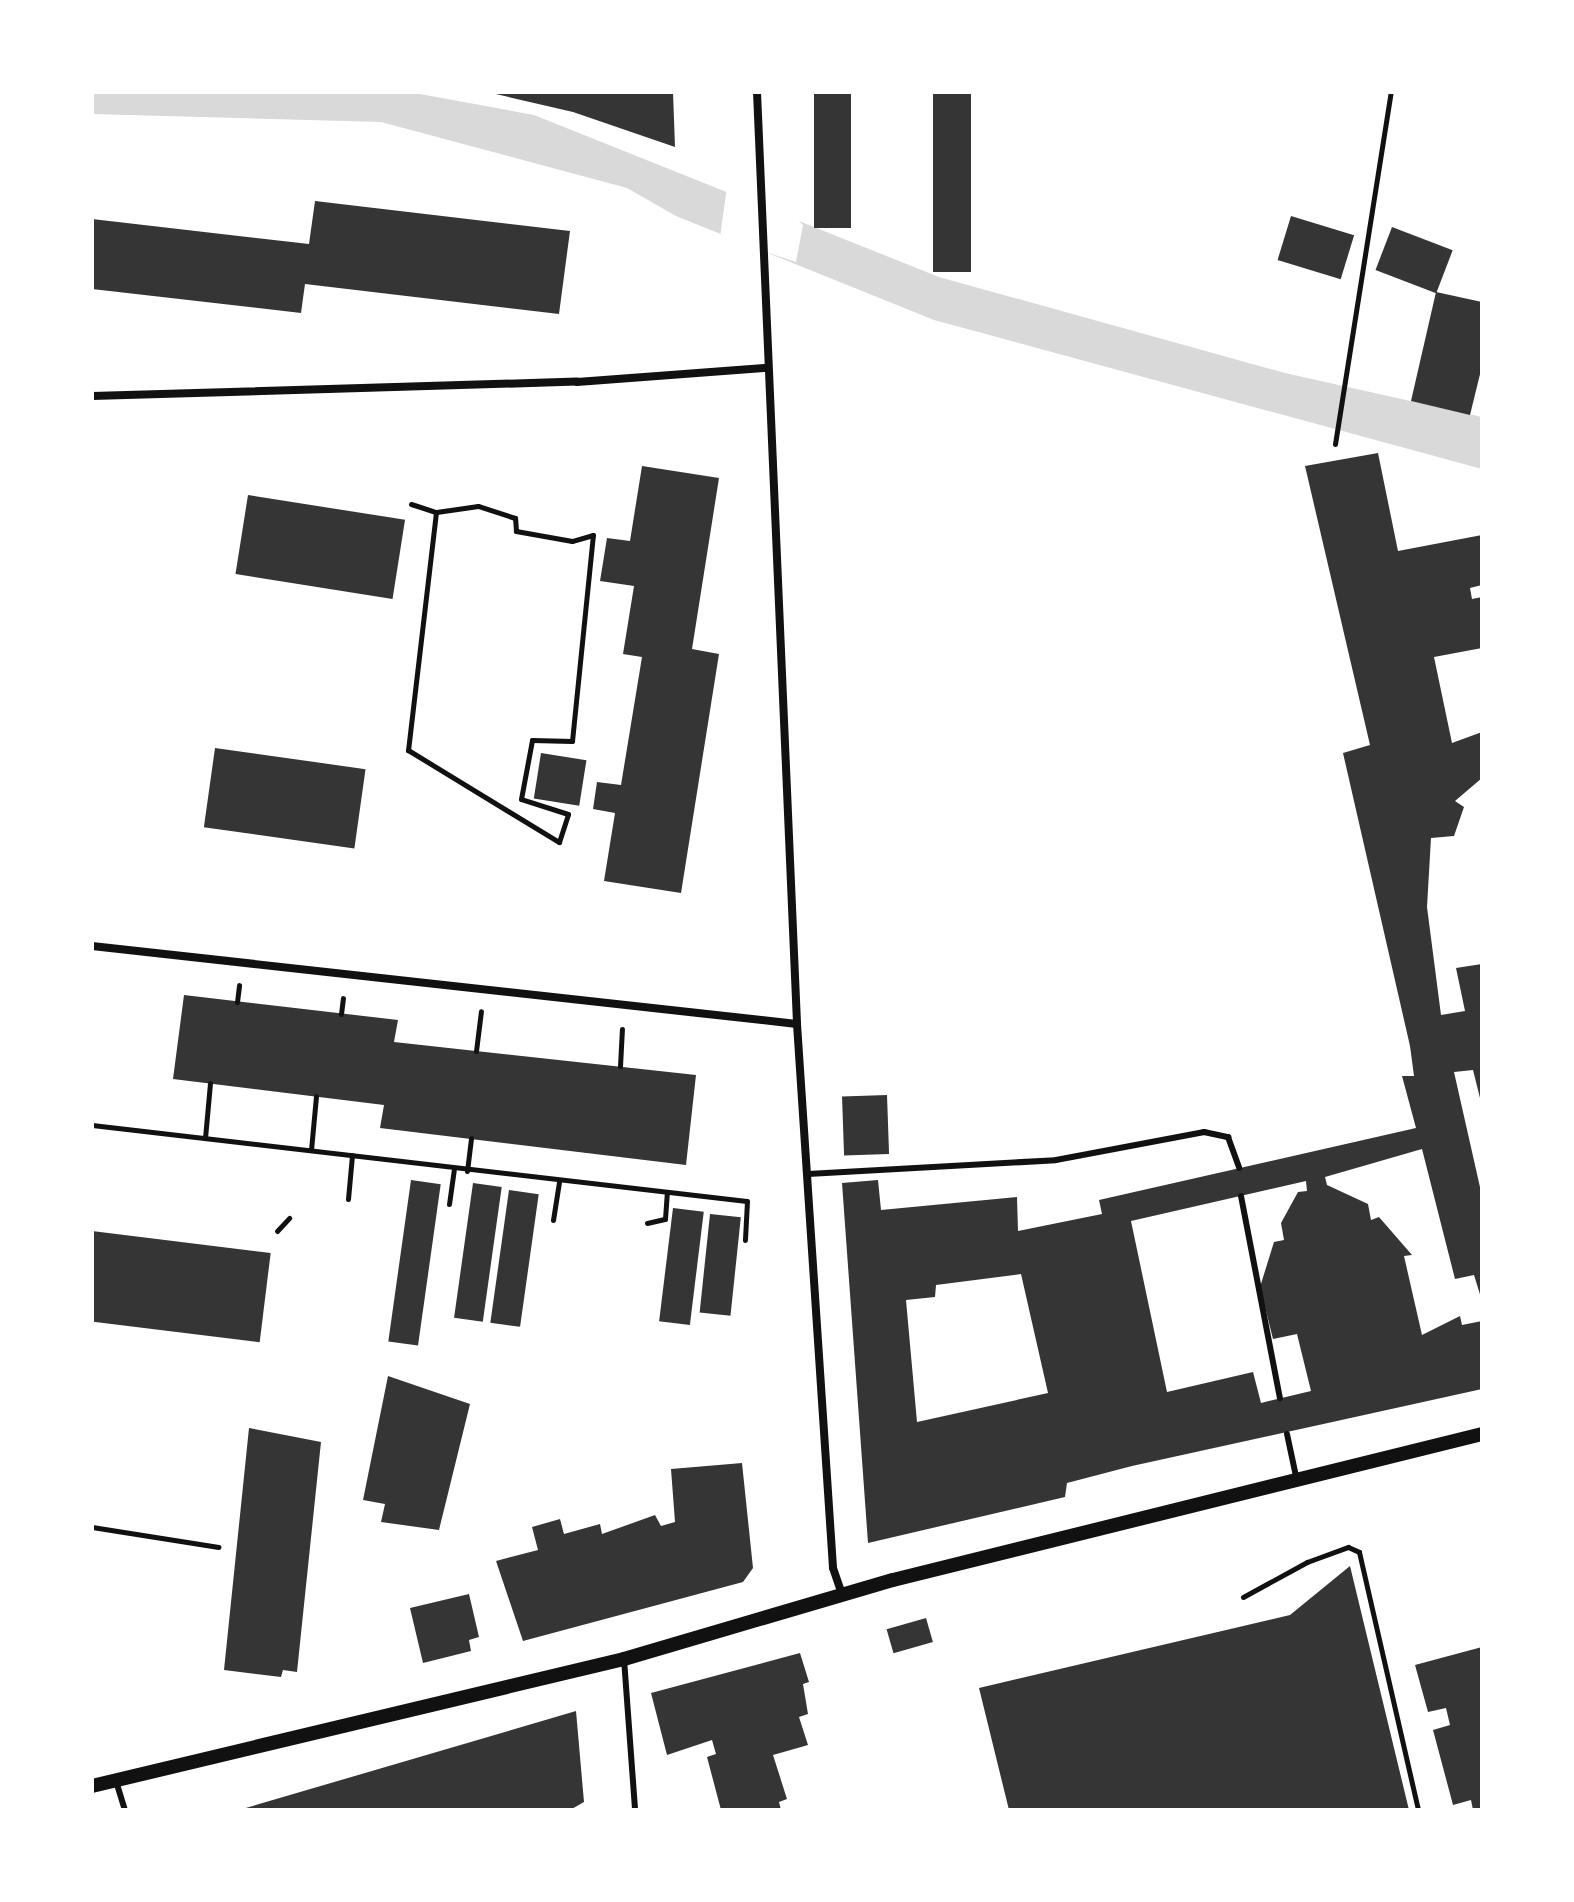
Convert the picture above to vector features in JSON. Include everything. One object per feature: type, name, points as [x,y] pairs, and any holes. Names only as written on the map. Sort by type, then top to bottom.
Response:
[{"type":"street","points":[[757,92],[764,368],[797,1024],[833,1568],[842,1594]]},
{"type":"street","points":[[92,396],[577,382],[764,368]]},
{"type":"street","points":[[92,946],[797,1024]]},
{"type":"street","points":[[92,1786],[624,1659],[842,1594],[1482,1434]]},
{"type":"lane","points":[[808,1174],[1056,1160],[1204,1132],[1228,1137],[1239,1168]]},
{"type":"lane","points":[[1241,1196],[1280,1398]]},
{"type":"lane","points":[[1287,1434],[1297,1481]]},
{"type":"lane","points":[[624,1659],[635,1810]]},
{"type":"lane","points":[[116,1781],[125,1810]]},
{"type":"path","points":[[1335,444],[1350,381],[1391,92]]},
{"type":"path","points":[[411,504],[436,512],[478,506],[515,518],[516,531],[572,541],[593,535],[572,741],[532,740],[521,799],[568,814],[559,842],[408,750],[436,512]]},
{"type":"path","points":[[237,1002],[239,980]]},
{"type":"path","points":[[341,1014],[344,993]]},
{"type":"path","points":[[476,1051],[481,1010]]},
{"type":"path","points":[[620,1066],[622,1028]]},
{"type":"path","points":[[205,1138],[210,1083]]},
{"type":"path","points":[[311,1150],[316,1096]]},
{"type":"path","points":[[92,1125],[454,1170],[747,1201],[745,1240]]},
{"type":"path","points":[[467,1171],[471,1138]]},
{"type":"path","points":[[348,1199],[352,1155]]},
{"type":"path","points":[[449,1204],[454,1170]]},
{"type":"path","points":[[553,1220],[559,1181]]},
{"type":"path","points":[[647,1223],[665,1219],[667,1192]]},
{"type":"path","points":[[277,1231],[289,1218]]},
{"type":"path","points":[[92,1527],[218,1547]]},
{"type":"path","points":[[1243,1597],[1307,1562],[1348,1547],[1359,1552],[1418,1810]]},
{"type":"shaded area","points":[[92,92],[409,92],[534,115],[939,277],[1285,373],[1482,417],[1482,469],[934,320],[676,216],[627,188],[381,122],[92,114]]},
{"type":"pier","points":[[727,187],[796,218],[803,225],[796,262],[720,237]]},
{"type":"building","points":[[487,92],[673,92],[675,147],[573,112]]},
{"type":"building","points":[[814,92],[851,92],[851,228],[814,228]]},
{"type":"building","points":[[933,92],[971,92],[971,272],[933,272]]},
{"type":"building","points":[[315,201],[570,231],[559,314],[305,284],[301,313],[92,289],[92,219],[309,244]]},
{"type":"building","points":[[1291,216],[1354,235],[1341,279],[1278,260]]},
{"type":"building","points":[[1392,227],[1453,250],[1436,293],[1376,270]]},
{"type":"building","points":[[1436,292],[1482,302],[1482,366],[1470,415],[1411,401]]},
{"type":"building","points":[[1378,453],[1398,551],[1482,535],[1482,585],[1470,588],[1472,599],[1482,597],[1482,648],[1434,657],[1452,743],[1482,732],[1482,778],[1455,801],[1464,807],[1454,836],[1431,838],[1427,907],[1441,1015],[1465,1011],[1456,968],[1482,964],[1482,1106],[1473,1070],[1454,1072],[1482,1196],[1482,1301],[1474,1275],[1455,1279],[1422,1149],[1325,1177],[1327,1185],[1368,1204],[1371,1220],[1379,1217],[1412,1255],[1404,1256],[1422,1335],[1460,1316],[1462,1325],[1482,1321],[1482,1389],[1132,1466],[1067,1483],[1065,1497],[868,1543],[842,1183],[878,1180],[881,1210],[1017,1197],[1018,1231],[1102,1214],[1099,1200],[1416,1128],[1402,1076],[1414,1076],[1410,1046],[1343,753],[1370,745],[1305,466]],"holes":[[[1306,1181],[1307,1191],[1298,1192],[1281,1223],[1284,1240],[1274,1242],[1260,1287],[1273,1339],[1297,1334],[1311,1391],[1261,1403],[1253,1372],[1167,1392],[1131,1221]],[[1021,1274],[1048,1393],[917,1422],[906,1300],[935,1297],[936,1285]]]},
{"type":"building","points":[[642,466],[719,478],[692,649],[719,654],[681,893],[604,881],[615,813],[593,809],[597,782],[621,785],[642,657],[623,654],[634,586],[600,581],[607,538],[630,541]]},
{"type":"building","points":[[248,495],[405,520],[393,599],[235,574]]},
{"type":"building","points":[[215,748],[366,769],[354,848],[204,827]]},
{"type":"building","points":[[541,753],[586,760],[579,806],[534,798]]},
{"type":"building","points":[[184,995],[398,1020],[394,1042],[696,1075],[686,1165],[380,1128],[384,1105],[173,1079]]},
{"type":"building","points":[[887,1095],[889,1154],[844,1156],[842,1097]]},
{"type":"building","points":[[411,1180],[441,1184],[418,1346],[388,1341]]},
{"type":"building","points":[[473,1183],[502,1187],[483,1322],[454,1318]]},
{"type":"building","points":[[509,1190],[539,1194],[520,1327],[490,1323]]},
{"type":"building","points":[[673,1208],[704,1212],[690,1325],[659,1321]]},
{"type":"building","points":[[710,1214],[741,1217],[730,1316],[700,1312]]},
{"type":"building","points":[[92,1231],[271,1253],[260,1342],[92,1322]]},
{"type":"building","points":[[388,1376],[470,1404],[439,1530],[381,1522],[385,1504],[363,1500]]},
{"type":"building","points":[[249,1428],[321,1442],[297,1672],[283,1670],[281,1677],[224,1670]]},
{"type":"building","points":[[742,1463],[753,1568],[743,1582],[523,1641],[496,1561],[538,1550],[532,1527],[560,1519],[564,1534],[600,1524],[602,1534],[655,1515],[661,1526],[675,1522],[671,1469]]},
{"type":"building","points":[[1350,1566],[1409,1810],[1009,1810],[979,1688],[1290,1615]]},
{"type":"building","points":[[469,1594],[479,1637],[469,1640],[471,1651],[423,1663],[410,1608]]},
{"type":"building","points":[[926,1618],[933,1642],[893,1653],[887,1629]]},
{"type":"building","points":[[1482,1647],[1482,1810],[1473,1810],[1471,1800],[1453,1805],[1433,1730],[1450,1725],[1446,1708],[1428,1712],[1415,1665]]},
{"type":"building","points":[[800,1653],[809,1682],[803,1684],[808,1714],[799,1717],[808,1745],[773,1755],[787,1799],[779,1802],[781,1810],[721,1810],[707,1757],[716,1754],[712,1740],[667,1755],[651,1693]]},
{"type":"building","points":[[576,1711],[584,1802],[570,1810],[239,1810]]}]
